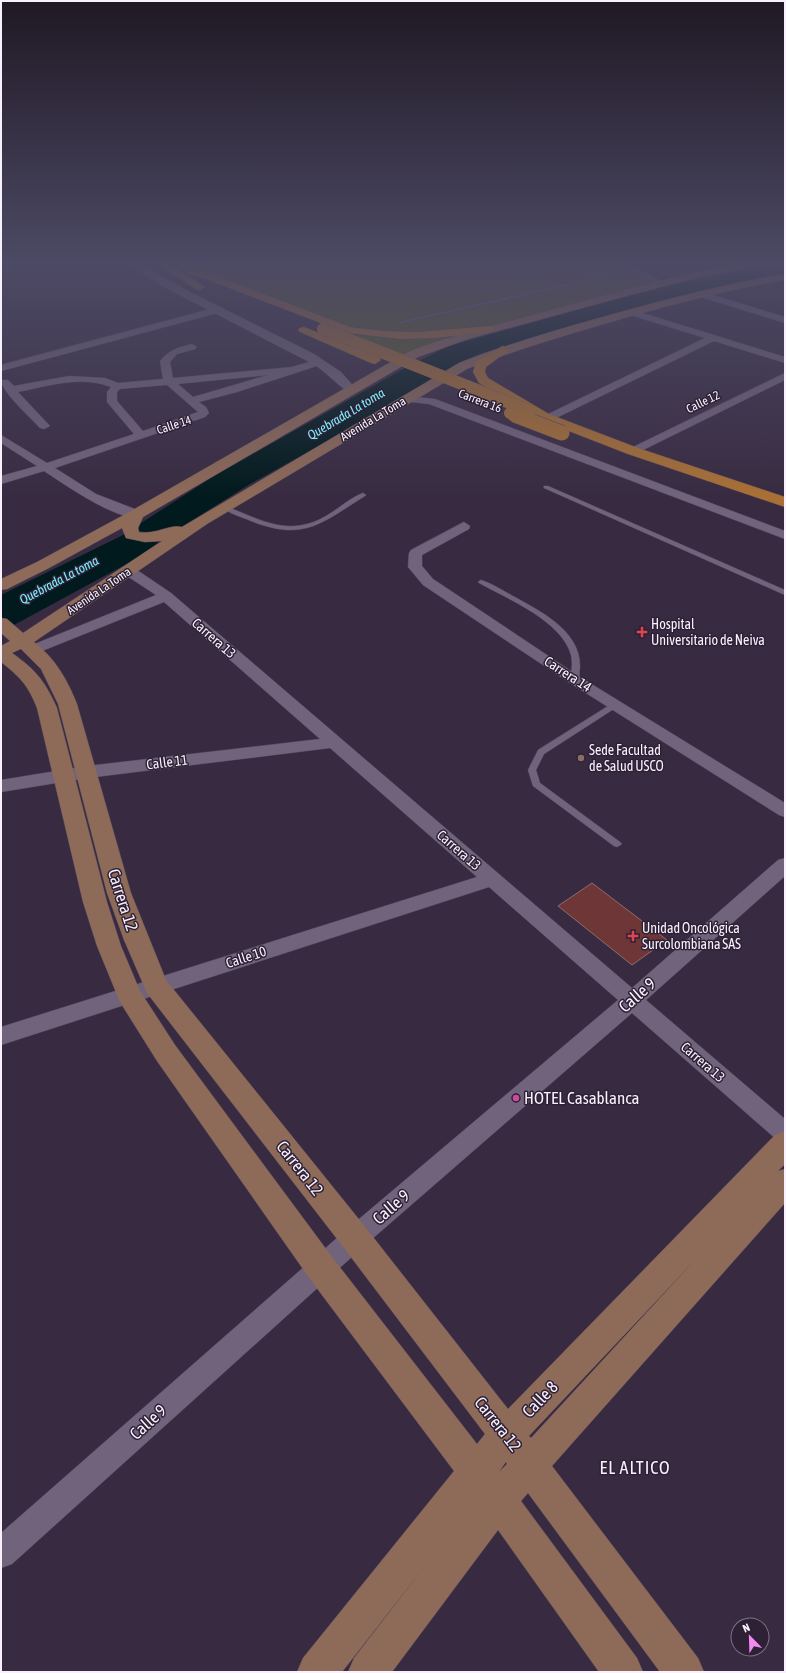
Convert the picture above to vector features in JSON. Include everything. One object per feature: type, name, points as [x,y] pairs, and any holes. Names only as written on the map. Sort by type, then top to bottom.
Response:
[{"type":"main road","name":"Carrera 16","points":[[338,341],[375,360],[562,433],[785,504]]},
{"type":"main road","name":"Carrera 16","points":[[345,341],[530,410],[633,451],[785,504]]},
{"type":"main road","points":[[1,585],[43,565],[136,514],[414,354],[447,341]]},
{"type":"main road","name":"Avenida La Toma","points":[[11,642],[129,571],[202,521],[226,508],[406,398],[463,366],[503,350],[534,341]]},
{"type":"main road","points":[[503,350],[480,365],[479,372],[483,380],[547,417]]},
{"type":"main road","points":[[136,514],[130,528],[132,535],[145,539],[158,538],[202,521]]},
{"type":"main road","name":"Carrera 12","points":[[11,642],[48,665],[60,685],[68,704],[76,773],[95,902],[129,995],[166,1053],[321,1268],[498,1500],[623,1672]]},
{"type":"main road","name":"Carrera 12","points":[[76,773],[135,939],[156,986],[355,1238],[506,1435],[530,1464],[684,1672]]},
{"type":"main road","name":"Calle 8","points":[[317,1672],[506,1435],[785,1144]]},
{"type":"main road","points":[[368,1672],[498,1500],[785,1182]]},
{"type":"street","points":[[1,368],[102,341]]},
{"type":"street","points":[[278,341],[319,362],[341,377],[351,390]]},
{"type":"street","points":[[547,417],[707,341]]},
{"type":"street","points":[[723,341],[785,360]]},
{"type":"street","points":[[192,347],[174,352],[165,361],[169,382],[193,400]]},
{"type":"street","name":"Calle 14","points":[[193,400],[232,390],[290,370],[319,362]]},
{"type":"street","points":[[10,390],[69,380],[90,379],[105,381],[117,386],[290,370]]},
{"type":"street","name":"Calle 12","points":[[633,451],[785,376]]},
{"type":"street","points":[[1,378],[10,390],[44,426]]},
{"type":"street","points":[[117,386],[112,392],[112,402],[141,435]]},
{"type":"street","points":[[406,398],[431,401],[785,536]]},
{"type":"street","name":"Calle 14","points":[[1,480],[46,467],[201,416],[204,413],[202,409],[193,400]]},
{"type":"street","points":[[1,438],[92,497],[109,506],[136,514]]},
{"type":"street","name":"Carrera 14","points":[[464,526],[416,553],[415,567],[428,582],[575,680],[785,812]]},
{"type":"street","name":"Carrera 13","points":[[129,571],[166,596],[785,1133]]},
{"type":"street","points":[[11,642],[166,596]]},
{"type":"street","name":"Calle 11","points":[[1,786],[76,773],[334,742]]},
{"type":"street","name":"Calle 9","points":[[1,1553],[355,1238],[632,1000],[785,865]]},
{"type":"street","name":"Calle 10","points":[[1,1036],[492,879]]},
{"type":"lane","points":[[546,487],[785,593]]},
{"type":"lane","points":[[226,508],[272,526],[295,529],[311,526],[363,495]]},
{"type":"lane","points":[[481,582],[544,617],[569,638],[575,654],[575,680]]},
{"type":"lane","points":[[616,705],[541,752],[532,770],[536,784],[617,844]]},
{"type":"green space","points":[[365,341],[460,341],[406,358]]},
{"type":"water","name":"Quebrada La toma","points":[[467,341],[524,341],[482,353],[463,361],[439,379],[250,484],[172,533],[132,561],[1,632],[1,595],[121,536],[214,476],[405,368],[449,346]]},
{"type":"building","points":[[592,883],[667,940],[632,965],[558,906]]},
{"type":"place","name":"Hospital Universitario de Neiva","points":[[642,632]]},
{"type":"place","name":"Sede Facultad de Salud USCO","points":[[581,758]]},
{"type":"place","name":"Unidad Oncológica Surcolombiana SAS","points":[[633,936]]},
{"type":"place","name":"HOTEL Casablanca","points":[[516,1098]]},
{"type":"district","name":"EL ALTICO","points":[[635,1467]]}]
